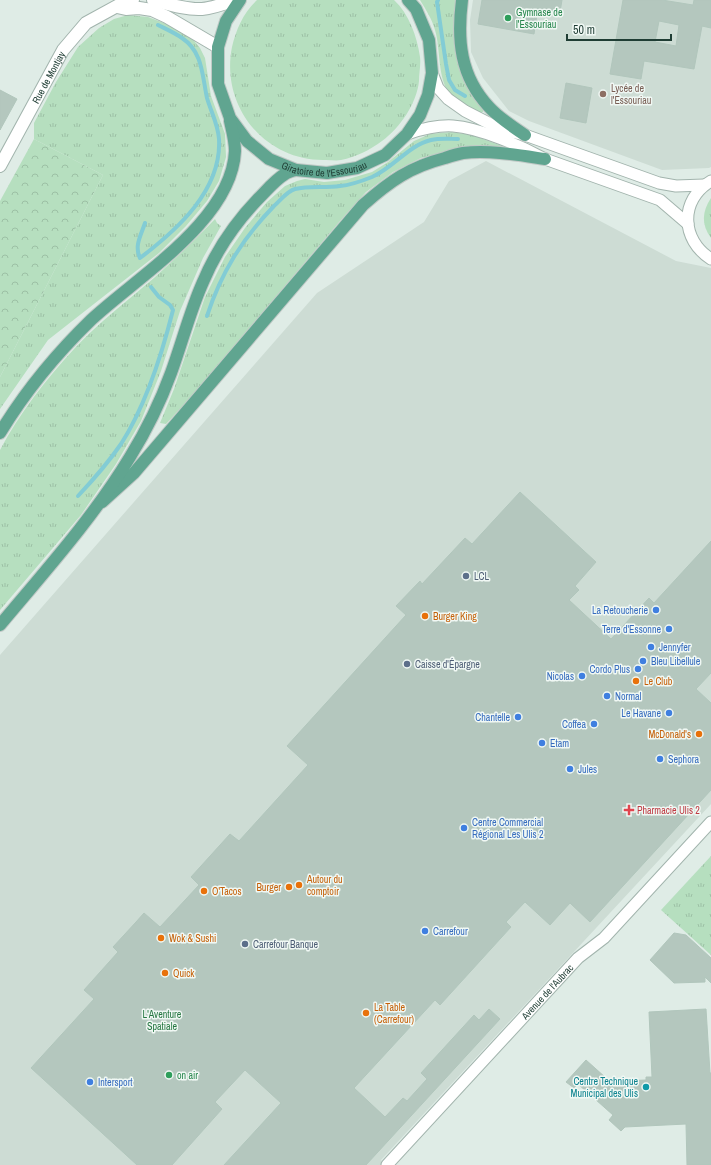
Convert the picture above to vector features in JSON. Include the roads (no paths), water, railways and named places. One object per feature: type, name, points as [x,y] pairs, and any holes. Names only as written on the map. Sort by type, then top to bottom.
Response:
[{"type":"main road","name":"Giratoire de l'Essouriau","points":[[240,0],[226,21],[218,47],[218,84],[230,118],[247,141],[269,159],[296,170],[327,174],[357,168],[385,155],[408,134],[420,115],[428,95],[432,73],[429,40],[416,9],[408,0]]},
{"type":"main road","points":[[462,0],[459,21],[460,50],[476,92],[489,108],[525,136]]},
{"type":"main road","points":[[0,433],[18,403],[53,359],[92,319],[161,262],[199,225],[217,202],[230,177],[235,150],[230,118]]},
{"type":"main road","points":[[102,502],[134,473],[358,211],[384,186],[408,171],[461,153],[489,152],[545,159]]},
{"type":"main road","points":[[0,625],[81,530],[102,502],[144,434],[160,401],[171,373],[203,282],[228,235],[246,212],[284,174],[296,170]]},
{"type":"street","name":"Rue de Montjay","points":[[0,166],[63,50],[86,24],[128,0],[133,0]]},
{"type":"street","points":[[153,0],[178,6],[201,9],[221,5],[235,0]]},
{"type":"street","points":[[117,7],[126,9],[139,8],[152,10],[167,17],[218,47]]},
{"type":"street","points":[[432,73],[438,88],[448,99],[465,111],[502,130],[525,136],[659,184],[676,186],[707,183]]},
{"type":"street","points":[[408,134],[436,127],[452,126],[470,128],[528,150],[545,159],[660,200],[688,224]]},
{"type":"street","points":[[707,183],[694,196],[689,210],[688,224],[690,235],[695,245],[702,254],[711,259]]},
{"type":"street","name":"Avenue de l'Aubrac","points":[[387,1165],[578,958],[604,938],[711,822]]},
{"type":"waterway","points":[[438,0],[437,2],[449,80],[455,90],[465,96]]},
{"type":"waterway","points":[[145,223],[138,245],[138,254],[140,258],[168,235],[194,207],[205,192],[213,175],[218,158],[219,139],[216,123],[207,98],[198,57],[189,44],[182,38],[158,25]]},
{"type":"waterway","points":[[207,316],[219,285],[242,244],[263,218],[289,192],[300,188],[334,187],[356,183],[380,173],[415,147],[423,143],[438,139],[458,139]]},
{"type":"waterway","points":[[78,496],[111,458],[121,444],[138,413],[152,379],[164,344],[173,310],[170,305],[159,297],[151,287]]},
{"type":"place","name":"Gymnase de l'Essouriau","points":[[508,18]]},
{"type":"place","name":"Lycée de l'Essouriau","points":[[603,94]]},
{"type":"place","name":"LCL","points":[[466,576]]},
{"type":"place","name":"La Retoucherie","points":[[656,610]]},
{"type":"place","name":"Burger King","points":[[425,616]]},
{"type":"place","name":"Terre d'Essonne","points":[[669,629]]},
{"type":"place","name":"Jennyfer","points":[[651,647]]},
{"type":"place","name":"Bleu Libellule","points":[[643,661]]},
{"type":"place","name":"Caisse d'Épargne","points":[[407,664]]},
{"type":"place","name":"Cordo Plus","points":[[638,669]]},
{"type":"place","name":"Nicolas","points":[[582,676]]},
{"type":"place","name":"Le Club","points":[[636,681]]},
{"type":"place","name":"Normal","points":[[607,696]]},
{"type":"place","name":"Le Havane","points":[[669,713]]},
{"type":"place","name":"Chantelle","points":[[518,717]]},
{"type":"place","name":"Coffea","points":[[594,724]]},
{"type":"place","name":"McDonald's","points":[[699,734]]},
{"type":"place","name":"Etam","points":[[542,743]]},
{"type":"place","name":"Sephora","points":[[660,759]]},
{"type":"place","name":"Jules","points":[[570,769]]},
{"type":"place","name":"Pharmacie Ulis 2","points":[[629,810]]},
{"type":"place","name":"Centre Commercial Régional Les Ulis 2","points":[[464,828]]},
{"type":"place","name":"Autour du comptoir","points":[[299,885]]},
{"type":"place","name":"Burger","points":[[289,887]]},
{"type":"place","name":"O'Tacos","points":[[204,891]]},
{"type":"place","name":"Carrefour","points":[[425,931]]},
{"type":"place","name":"Wok & Sushi","points":[[161,938]]},
{"type":"place","name":"Carrefour Banque","points":[[245,944]]},
{"type":"place","name":"Quick","points":[[165,973]]},
{"type":"place","name":"La Table (Carrefour)","points":[[366,1013]]},
{"type":"place","name":"on air","points":[[169,1075]]},
{"type":"place","name":"Intersport","points":[[90,1082]]},
{"type":"place","name":"Centre Technique Municipal des Ulis","points":[[646,1087]]},
{"type":"park label","name":"L'Aventure Spatiale","points":[[162,1020]]}]
